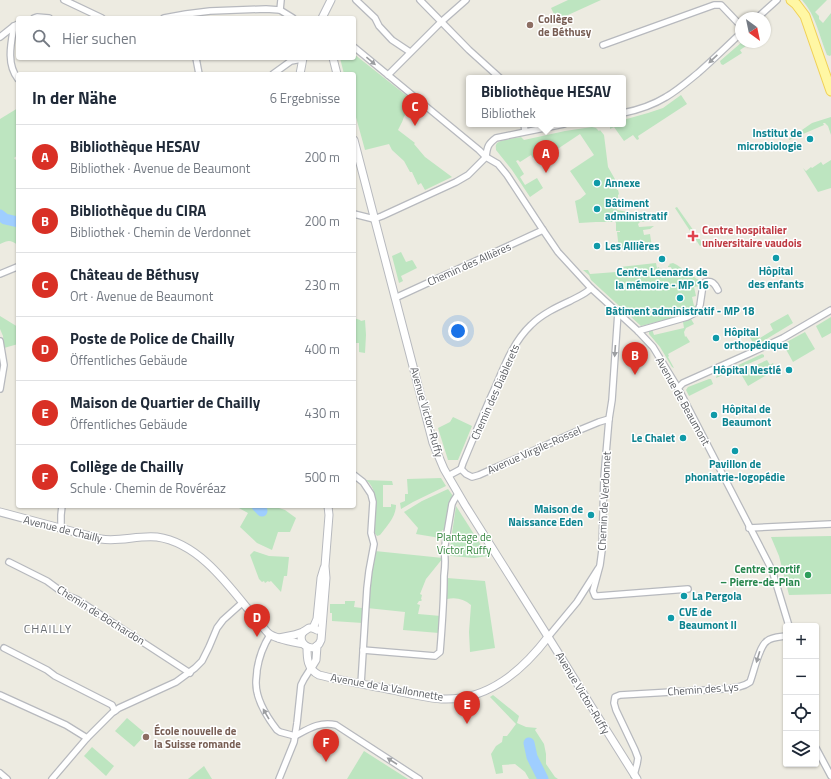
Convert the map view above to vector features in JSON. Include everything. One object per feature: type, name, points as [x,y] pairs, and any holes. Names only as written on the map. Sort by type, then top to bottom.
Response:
[{"type":"main road","points":[[791,0],[805,16],[831,91]]},
{"type":"street","points":[[64,0],[98,16]]},
{"type":"street","points":[[280,10],[281,0]]},
{"type":"street","points":[[323,16],[331,0]]},
{"type":"street","points":[[356,0],[375,18],[379,26],[392,40],[410,52]]},
{"type":"street","points":[[420,0],[469,50],[497,75]]},
{"type":"street","points":[[388,75],[441,22],[466,0]]},
{"type":"street","points":[[764,12],[777,0]]},
{"type":"street","points":[[603,45],[714,6],[721,5],[735,20]]},
{"type":"street","points":[[186,16],[210,11],[266,9],[280,10],[290,16]]},
{"type":"street","points":[[0,36],[16,25]]},
{"type":"street","points":[[16,25],[10,52],[11,64],[16,78]]},
{"type":"street","points":[[626,112],[655,103],[676,91],[705,67],[735,39]]},
{"type":"street","name":"Avenue de Beaumont","points":[[356,49],[486,157],[498,164],[507,175],[558,252],[591,288],[638,330],[653,347],[678,388],[772,570],[788,623]]},
{"type":"street","points":[[196,60],[199,72]]},
{"type":"street","points":[[276,72],[291,61],[295,60]]},
{"type":"street","points":[[300,72],[303,60]]},
{"type":"street","points":[[334,60],[336,72]]},
{"type":"street","points":[[525,127],[526,131]]},
{"type":"street","points":[[356,214],[374,219],[382,216],[468,175],[486,157],[489,143],[496,138],[548,127]]},
{"type":"street","name":"Avenue Victor-Ruffy","points":[[356,148],[433,443],[458,494],[636,777]]},
{"type":"street","name":"Chemin des Allières","points":[[395,298],[543,230]]},
{"type":"street","points":[[0,274],[16,267]]},
{"type":"street","points":[[638,330],[687,317],[698,311],[705,282],[709,281],[714,283],[718,290]]},
{"type":"street","name":"Chemin des Diablerets","points":[[461,469],[501,373],[517,341],[537,319],[588,292],[591,288]]},
{"type":"street","points":[[678,388],[682,383],[769,344],[831,310]]},
{"type":"street","name":"Chemin de Verdonnet","points":[[618,312],[612,400],[604,477],[602,550],[600,565],[593,591],[595,596],[598,596],[688,590]]},
{"type":"street","points":[[0,341],[4,365],[0,388]]},
{"type":"street","name":"Avenue Virgile-Rossel","points":[[461,469],[472,477],[479,475],[582,429],[609,419]]},
{"type":"street","points":[[448,476],[461,469]]},
{"type":"street","points":[[356,477],[368,488],[373,502],[371,533],[374,544],[368,580],[361,684]]},
{"type":"street","points":[[363,650],[435,656],[440,652],[446,558],[444,551],[452,504],[458,494]]},
{"type":"street","points":[[61,529],[62,508]]},
{"type":"street","points":[[279,779],[292,749],[301,685],[316,660],[317,646],[321,637],[326,580],[325,566],[328,508]]},
{"type":"street","name":"Avenue de Chailly","points":[[0,512],[106,540],[155,537],[172,540],[195,554],[207,564],[231,589],[270,635]]},
{"type":"street","points":[[749,528],[831,524]]},
{"type":"street","name":"Chemin de Bochardon","points":[[9,562],[47,581],[66,595],[78,600],[190,673]]},
{"type":"street","name":"Avenue de la Vallonnette","points":[[311,668],[319,674],[361,684],[434,698],[443,699],[472,695],[495,686],[516,672],[527,662],[577,602],[600,565]]},
{"type":"street","points":[[313,628],[317,619],[321,578],[325,566]]},
{"type":"street","points":[[52,779],[87,738],[115,711],[176,682],[196,668],[202,661],[217,628],[223,620],[242,603]]},
{"type":"street","points":[[279,638],[303,632],[309,628],[316,629],[321,637]]},
{"type":"street","points":[[303,632],[301,639],[305,645],[307,660],[311,668]]},
{"type":"street","points":[[317,646],[314,648],[270,635],[266,642],[260,656],[256,684],[264,710],[277,730],[295,736],[316,725],[324,723],[336,725],[419,779]]},
{"type":"street","name":"Chemin des Lys","points":[[636,777],[638,758],[616,710],[614,703],[615,696],[620,694],[723,689],[746,685],[750,682],[761,646],[772,638],[783,636]]},
{"type":"street","points":[[4,648],[112,705],[115,711]]},
{"type":"street","points":[[0,695],[66,725],[87,738]]},
{"type":"street","points":[[819,754],[831,776]]},
{"type":"street","points":[[0,773],[7,779]]},
{"type":"green space","points":[[568,0],[601,0],[557,20],[551,8]]},
{"type":"green space","points":[[802,0],[827,0],[815,12],[823,23],[831,13],[830,56],[827,55],[811,12]]},
{"type":"green space","points":[[735,48],[743,48],[740,50],[742,53],[723,65],[720,61]]},
{"type":"green space","points":[[356,56],[417,104],[405,115],[398,130],[415,143],[414,144],[425,157],[452,177],[425,190],[421,183],[418,185],[412,172],[410,172],[404,161],[392,150],[389,144],[365,150],[356,117],[356,72],[344,72],[340,60],[356,60]]},
{"type":"green space","points":[[681,95],[687,104],[638,136],[639,139],[637,140],[633,135],[624,141],[614,127],[626,127],[626,119],[663,108]]},
{"type":"green space","points":[[16,109],[16,156],[14,158],[16,160],[16,244],[9,241],[0,244],[0,119]]},
{"type":"green space","points":[[831,117],[831,135],[828,126],[823,123],[824,125],[789,140],[812,123]]},
{"type":"green space","points":[[592,127],[599,131],[600,130],[604,135],[608,167],[616,181],[613,184],[618,190],[619,194],[617,210],[628,212],[651,221],[640,222],[638,224],[639,227],[654,226],[650,229],[643,230],[644,235],[650,234],[652,247],[619,250],[617,232],[620,231],[616,231],[616,223],[614,220],[612,222],[579,223],[575,201],[586,194],[570,171],[594,155],[580,134],[550,154],[546,149],[533,158],[531,155],[520,162],[518,160],[516,161],[524,174],[520,177],[525,185],[537,178],[543,188],[530,197],[512,170],[496,150],[497,143],[505,140],[521,137],[524,140]]},
{"type":"green space","points":[[831,160],[831,188],[818,192],[803,168],[806,171],[821,162],[823,165]]},
{"type":"green space","points":[[677,207],[703,244],[700,246],[675,208]]},
{"type":"green space","points":[[401,252],[406,262],[412,260],[417,268],[401,276],[403,281],[399,283],[392,256]]},
{"type":"green space","points":[[656,263],[657,268],[659,267],[661,278],[673,276],[671,267],[668,266],[670,265],[669,264],[673,263],[700,281],[699,286],[694,287],[696,296],[692,297],[694,306],[698,305],[688,314],[641,326],[591,280],[589,275],[583,270],[588,270],[590,274],[617,273],[621,272],[620,267]]},
{"type":"green space","points":[[788,314],[793,323],[755,346],[749,336],[756,332],[760,338],[773,330],[770,324]]},
{"type":"green space","points":[[0,316],[16,326],[16,345],[4,348],[3,336],[0,329]]},
{"type":"green space","points":[[831,317],[831,333],[822,338],[816,326]]},
{"type":"green space","points":[[356,319],[361,321],[365,320],[365,353],[359,352],[359,343],[356,343]]},
{"type":"green space","points":[[691,319],[694,324],[686,328],[684,332],[685,337],[686,336],[690,342],[668,354],[674,368],[649,334],[649,331],[652,329],[654,335],[684,328],[683,322]]},
{"type":"green space","points":[[805,332],[815,349],[793,362],[783,344]]},
{"type":"green space","points":[[762,354],[764,357],[716,378],[717,375]]},
{"type":"green space","points":[[767,360],[770,365],[773,363],[777,369],[748,386],[741,372]]},
{"type":"green space","points":[[711,379],[713,384],[689,396],[686,390],[688,387]]},
{"type":"green space","points":[[453,417],[472,426],[458,460],[448,460],[438,428],[450,422]]},
{"type":"green space","points":[[441,478],[446,486],[401,509],[400,503],[405,501],[405,494],[408,494],[407,479]]},
{"type":"green space","points":[[365,480],[392,481],[393,485],[383,485],[383,507],[391,507],[391,504],[396,505],[396,509],[391,521],[380,535],[377,536],[374,532],[376,507],[375,494],[370,483]]},
{"type":"green space","points":[[448,489],[453,496],[446,530],[442,530],[440,538],[416,534],[418,528],[404,512],[422,501]]},
{"type":"green space","name":"Plantage de Victor Ruffy","points":[[456,506],[488,556],[474,558],[451,556],[449,554]]},
{"type":"green space","points":[[239,508],[279,508],[285,510],[296,518],[290,532],[278,532],[272,550],[257,543],[240,527],[248,513]]},
{"type":"green space","name":"Centre sportif – Pierre-de-Plan","points":[[831,536],[831,594],[789,595],[779,556],[771,537]]},
{"type":"green space","points":[[254,551],[269,556],[289,557],[287,576],[284,576],[281,592],[271,581],[265,583],[259,579],[250,555]]},
{"type":"green space","points":[[375,551],[443,558],[426,579],[420,594],[422,595],[422,600],[417,604],[420,605],[418,614],[441,616],[439,633],[403,630],[405,612],[367,608],[369,579]]},
{"type":"green space","points":[[447,578],[485,581],[495,648],[470,652],[469,632],[471,605],[460,599],[447,599]]},
{"type":"green space","points":[[345,601],[355,601],[354,607],[363,609],[363,623],[332,621],[330,604],[345,604]]},
{"type":"green space","points":[[493,695],[519,716],[517,723],[526,727],[537,728],[535,730],[544,744],[546,764],[558,779],[529,779],[525,772],[515,764],[502,765],[503,773],[496,774],[491,754],[496,746],[502,742],[503,736],[507,736],[516,724],[490,697]]},
{"type":"green space","points":[[127,718],[146,734],[134,747],[115,731]]},
{"type":"green space","points":[[92,747],[114,766],[106,776],[84,756]]},
{"type":"green space","points":[[364,751],[408,779],[347,779]]},
{"type":"green space","points":[[204,766],[212,779],[188,779]]},
{"type":"waterway","points":[[0,215],[5,219],[16,222]]},
{"type":"waterway","points":[[259,508],[262,511]]},
{"type":"waterway","points":[[529,743],[532,757],[543,779]]},
{"type":"place","name":"Collège de Béthusy","points":[[530,25]]},
{"type":"place","name":"Château de Béthusy","points":[[415,126]]},
{"type":"place","name":"Institut de microbiologie","points":[[810,139]]},
{"type":"place","name":"Bibliothèque HESAV","points":[[546,173]]},
{"type":"place","name":"Annexe","points":[[597,183]]},
{"type":"place","name":"Bâtiment administratif","points":[[597,209]]},
{"type":"place","name":"Centre hospitalier universitaire vaudois","points":[[693,236]]},
{"type":"place","name":"Les Allières","points":[[597,246]]},
{"type":"place","name":"Hôpital des enfants","points":[[776,258]]},
{"type":"place","name":"Centre Leenards de la mémoire - MP 16","points":[[662,259]]},
{"type":"place","name":"Bâtiment administratif - MP 18","points":[[680,298]]},
{"type":"place","name":"Hôpital orthopédique","points":[[716,338]]},
{"type":"place","name":"Hôpital Nestlé","points":[[789,370]]},
{"type":"place","name":"Bibliothèque du CIRA","points":[[635,375]]},
{"type":"place","name":"Hôpital de Beaumont","points":[[714,415]]},
{"type":"place","name":"Le Chalet","points":[[683,438]]},
{"type":"place","name":"Pavillon de phoniatrie-logopédie","points":[[735,451]]},
{"type":"place","name":"Maison de Naissance Eden","points":[[591,515]]},
{"type":"place","name":"Centre sportif – Pierre-de-Plan","points":[[808,575]]},
{"type":"place","name":"La Pergola","points":[[684,596]]},
{"type":"place","name":"CVE de Beaumont II","points":[[671,618]]},
{"type":"place","name":"Poste de Police de Chailly","points":[[257,637]]},
{"type":"place","name":"Maison de Quartier de Chailly","points":[[467,724]]},
{"type":"place","name":"École nouvelle de la Suisse romande","points":[[146,737]]},
{"type":"place","name":"Collège de Chailly","points":[[326,762]]},
{"type":"district","name":"CHAILLY","points":[[48,629]]}]
